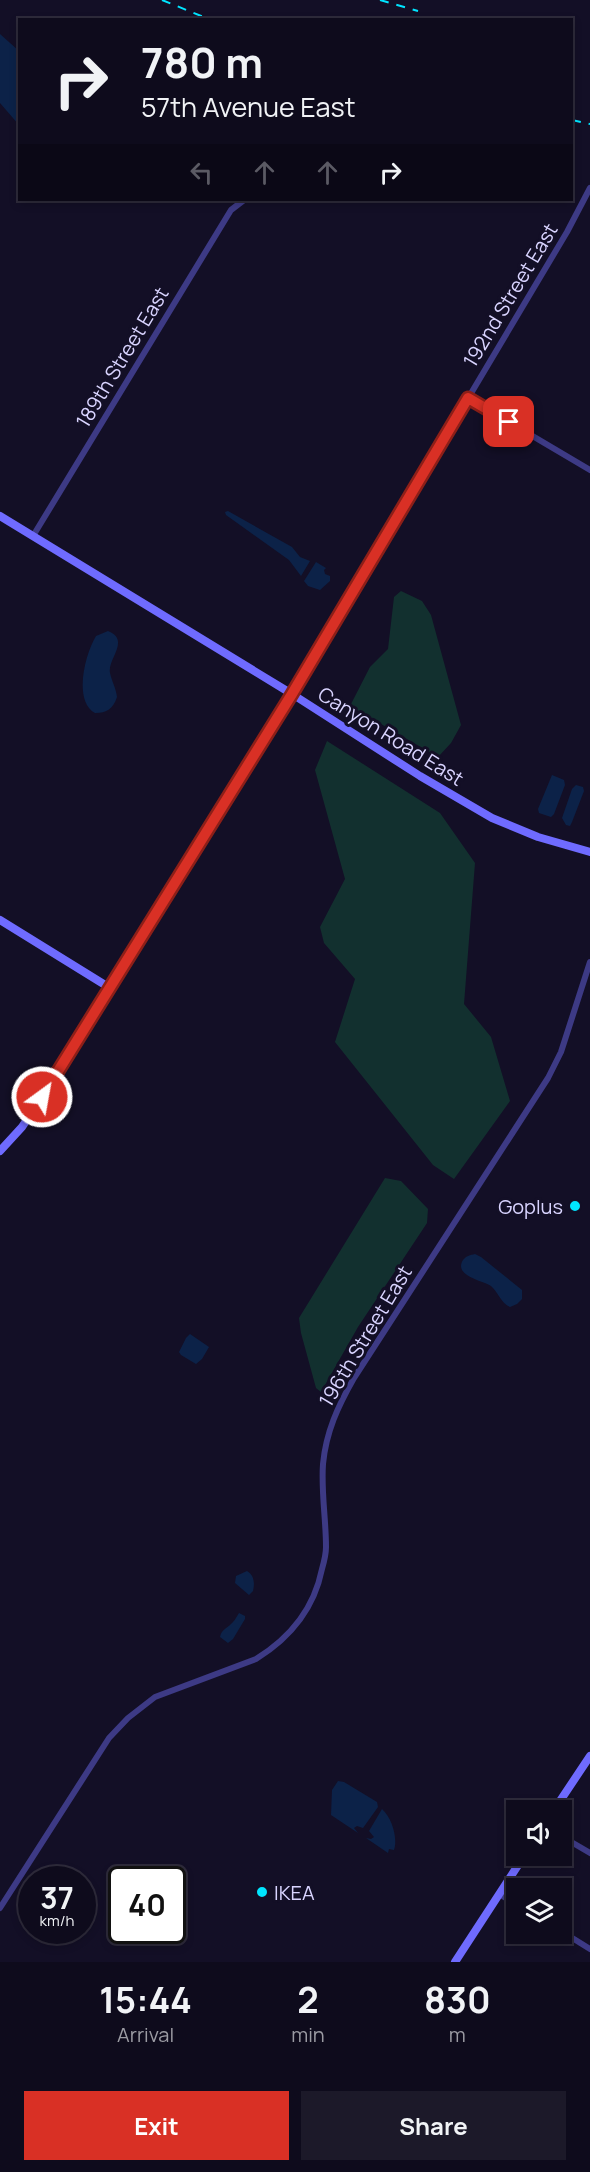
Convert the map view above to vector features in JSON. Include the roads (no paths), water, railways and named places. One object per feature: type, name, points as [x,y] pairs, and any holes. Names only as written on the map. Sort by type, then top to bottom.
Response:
[{"type":"street","name":"192nd Street East","points":[[0,1151],[30,1117],[292,694],[567,232],[590,188]]},
{"type":"street","name":"189th Street East","points":[[33,536],[231,210],[243,201]]},
{"type":"street","points":[[468,398],[590,470]]},
{"type":"street","name":"Canyon Road East","points":[[0,516],[292,694],[420,776],[492,818],[538,837],[590,852]]},
{"type":"street","points":[[0,920],[110,988]]},
{"type":"street","name":"196th Street East","points":[[0,1908],[109,1738],[128,1718],[155,1697],[256,1659],[271,1650],[294,1628],[310,1606],[321,1576],[327,1550],[322,1491],[323,1463],[327,1436],[336,1410],[354,1378],[548,1078],[561,1052],[590,962]]},
{"type":"street","points":[[561,1800],[590,1756]]},
{"type":"street","points":[[572,1842],[590,1853]]},
{"type":"street","points":[[455,1962],[517,1866]]},
{"type":"street","points":[[499,1894],[506,1898]]},
{"type":"street","points":[[572,1938],[590,1949]]},
{"type":"water","points":[[0,34],[18,50],[18,124],[0,103]]},
{"type":"water","points":[[228,511],[292,547],[300,557],[310,561],[301,576],[289,560],[226,515],[225,512]]},
{"type":"water","points":[[316,562],[326,568],[325,574],[330,576],[330,581],[320,590],[308,586],[304,581]]},
{"type":"water","points":[[108,631],[118,639],[110,668],[117,697],[109,710],[95,713],[88,707],[84,698],[83,677],[88,654],[96,636]]},
{"type":"water","points":[[552,775],[564,780],[565,785],[551,817],[539,813],[538,809]]},
{"type":"water","points":[[576,785],[583,787],[584,791],[570,826],[566,825],[562,818],[572,789]]},
{"type":"water","points":[[475,1254],[522,1290],[522,1299],[517,1304],[510,1307],[491,1286],[462,1270],[463,1260]]},
{"type":"water","points":[[190,1334],[209,1347],[196,1364],[179,1352]]},
{"type":"water","points":[[247,1571],[253,1577],[254,1582],[253,1591],[249,1595],[235,1583],[236,1576]]},
{"type":"water","points":[[239,1613],[245,1616],[245,1619],[228,1643],[220,1637],[221,1634]]},
{"type":"water","points":[[338,1781],[344,1782],[377,1802],[378,1807],[363,1828],[357,1826],[354,1828],[358,1833],[331,1815],[332,1790]]},
{"type":"water","points":[[382,1809],[389,1818],[395,1834],[394,1850],[389,1849],[388,1853],[366,1838],[374,1837],[369,1831]]},
{"type":"railway","points":[[162,0],[206,18]]},
{"type":"railway","points":[[380,0],[418,11]]},
{"type":"railway","points":[[573,120],[590,124]]},
{"type":"place","name":"Goplus","points":[[575,1206]]},
{"type":"place","name":"IKEA","points":[[262,1892]]}]
